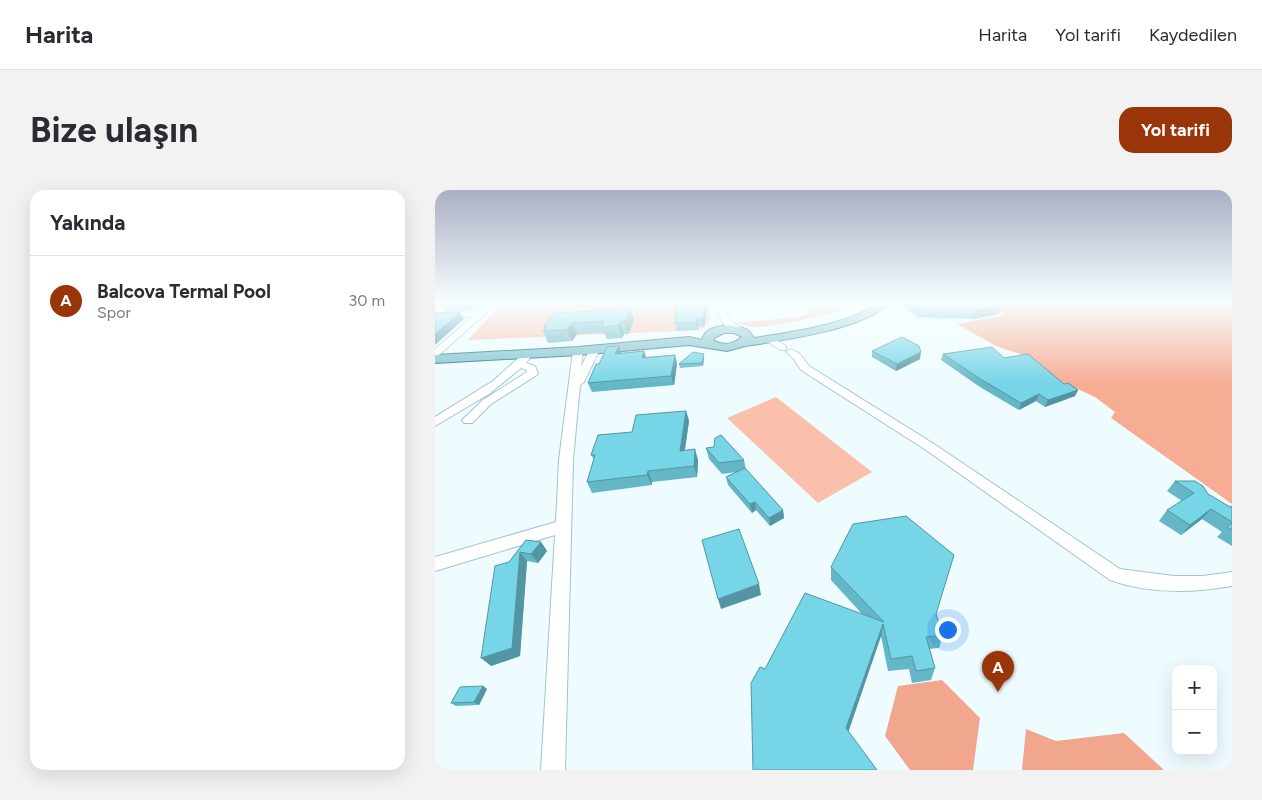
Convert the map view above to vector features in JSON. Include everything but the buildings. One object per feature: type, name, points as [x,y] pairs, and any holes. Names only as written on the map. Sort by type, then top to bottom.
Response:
[{"type":"main road","points":[[435,355],[524,359],[598,346],[722,330]]},
{"type":"main road","points":[[739,330],[748,336],[743,343]]},
{"type":"main road","points":[[435,355],[689,341],[701,341],[724,348],[807,330]]},
{"type":"main road","points":[[711,345],[707,339],[714,332]]},
{"type":"street","points":[[435,355],[462,330]]},
{"type":"street","points":[[770,339],[797,356],[805,368],[931,447],[1116,575],[1152,582],[1177,583],[1210,583],[1232,579]]},
{"type":"street","points":[[575,392],[598,346]]},
{"type":"street","points":[[553,770],[566,460],[575,392],[578,351]]},
{"type":"street","points":[[435,422],[492,387],[524,359],[533,373],[487,402],[468,420]]},
{"type":"street","points":[[435,564],[564,526]]},
{"type":"shaded area","points":[[477,330],[699,330],[468,340]]},
{"type":"shaded area","points":[[968,330],[1232,330],[1232,504],[1111,418],[1115,412],[1095,397],[1056,379],[1032,358],[996,346]]},
{"type":"shaded area","points":[[776,397],[872,472],[818,503],[727,418]]},
{"type":"shaded area","points":[[942,680],[980,718],[973,770],[910,770],[885,736],[898,686]]},
{"type":"shaded area","points":[[1026,729],[1056,741],[1124,733],[1164,770],[1022,770]]},
{"type":"place","name":"Balcova Termal Pool","points":[[998,692]]}]
